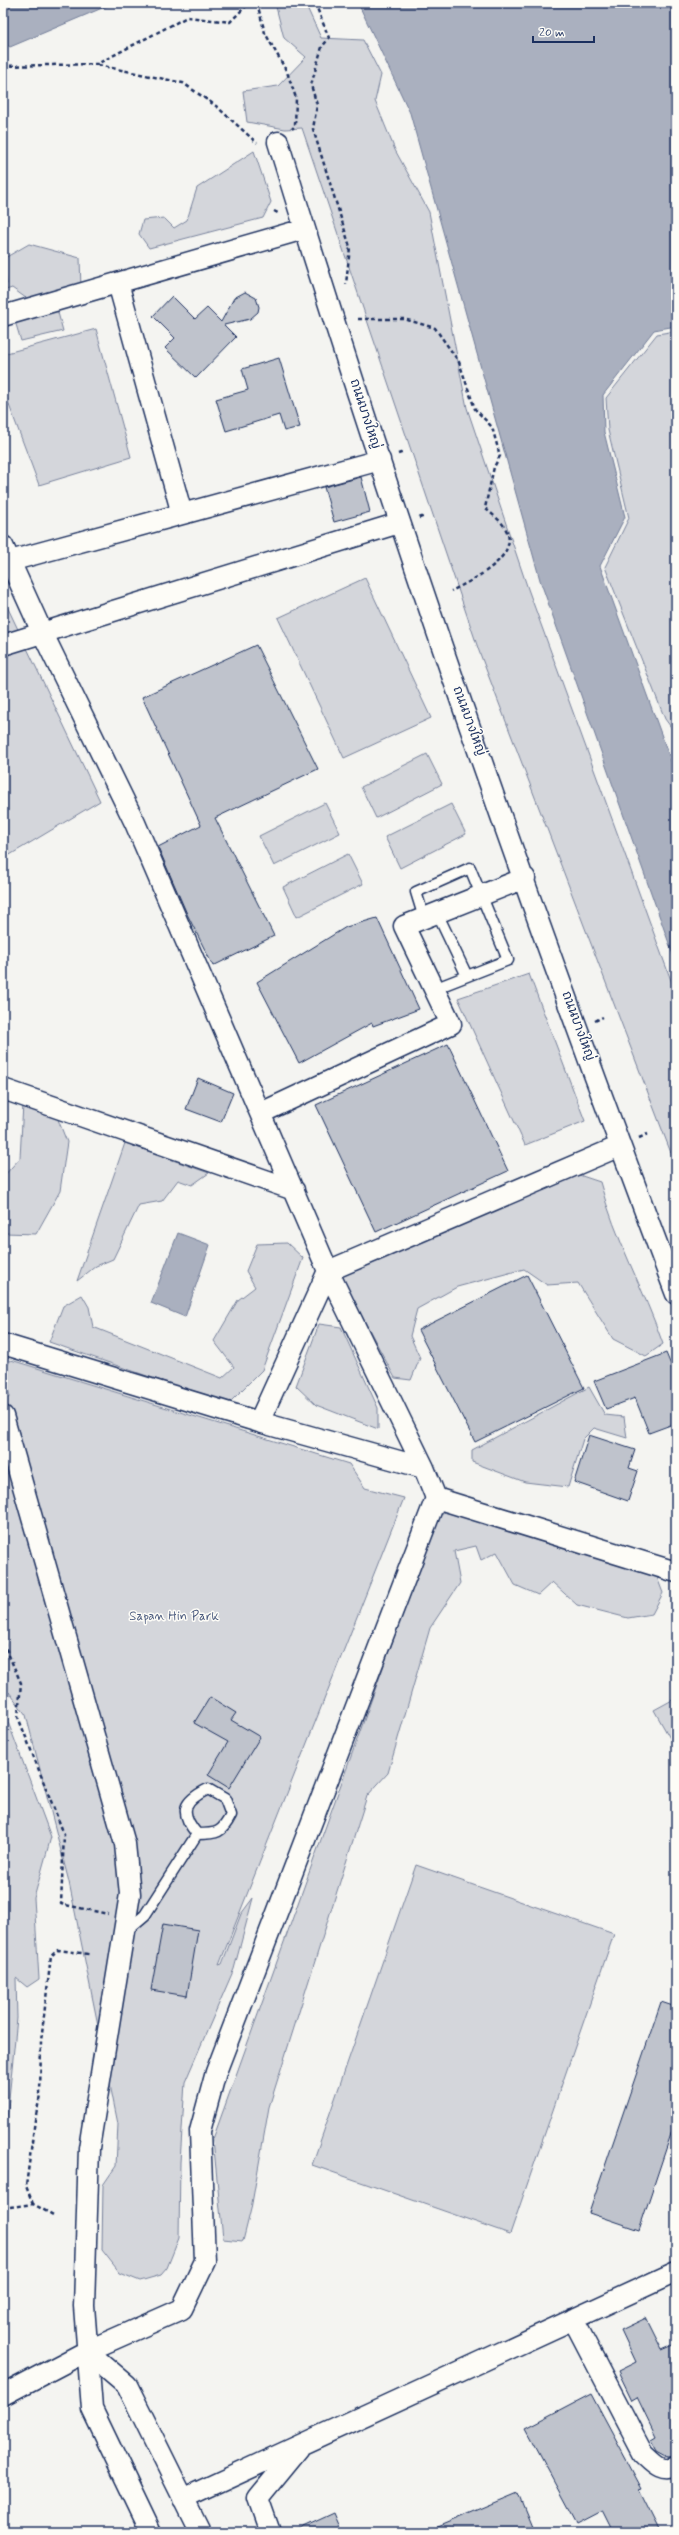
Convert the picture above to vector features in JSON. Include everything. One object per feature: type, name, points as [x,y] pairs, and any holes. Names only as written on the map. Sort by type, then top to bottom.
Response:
[{"type":"street","name":"ถนนบางใหญ่","points":[[270,145],[304,228],[380,460],[399,524],[620,1146],[676,1294]]},
{"type":"street","points":[[3,316],[304,228]]},
{"type":"street","points":[[118,283],[182,514]]},
{"type":"street","points":[[3,2395],[87,2351],[182,2309],[205,2260],[200,2131],[216,2072],[436,1498],[424,1468],[328,1271],[261,1113],[134,823],[6,554],[182,514],[380,460]]},
{"type":"street","points":[[3,645],[399,524]]},
{"type":"street","points":[[261,1113],[451,1024],[404,926],[525,878]]},
{"type":"street","points":[[3,1089],[294,1190]]},
{"type":"street","points":[[259,1422],[328,1271],[620,1146]]},
{"type":"street","points":[[3,1344],[259,1422],[424,1468]]},
{"type":"street","points":[[3,1416],[125,1844],[130,1894],[89,2148],[84,2306],[92,2410],[151,2532]]},
{"type":"street","points":[[436,1498],[676,1572]]},
{"type":"street","points":[[183,2499],[676,2272]]},
{"type":"street","points":[[573,2319],[643,2453],[660,2467],[666,2469],[676,2466]]},
{"type":"street","points":[[87,2351],[126,2385],[200,2532]]},
{"type":"street","points":[[270,2532],[258,2498],[301,2445]]},
{"type":"lane","points":[[434,989],[508,960],[470,868],[416,892],[467,976]]},
{"type":"lane","points":[[208,1789],[225,1799],[231,1815],[225,1827],[214,1834],[197,1834],[186,1822],[186,1809],[192,1798],[208,1789]]},
{"type":"lane","points":[[123,1933],[146,1915],[197,1834]]},
{"type":"path","points":[[97,64],[187,17],[230,22],[249,3]]},
{"type":"path","points":[[3,66],[97,64],[183,83],[270,145],[295,126],[296,98],[287,72],[265,33],[257,3]]},
{"type":"path","points":[[315,3],[329,38],[322,47],[311,85],[317,105],[313,128],[350,247],[346,284]]},
{"type":"path","points":[[358,319],[404,319],[435,328],[459,362],[475,409],[492,427],[500,456],[494,467],[485,508],[506,528],[509,544],[506,553],[473,580],[451,590]]},
{"type":"path","points":[[3,1642],[21,1683],[18,1716],[64,1834],[61,1904],[94,1911]]},
{"type":"path","points":[[33,2204],[26,2186],[35,2120],[40,2096],[41,2041],[51,1956],[58,1950],[89,1954]]},
{"type":"path","points":[[3,2208],[33,2204],[55,2216]]},
{"type":"green space","points":[[275,3],[305,3],[321,38],[363,40],[381,75],[375,101],[395,150],[429,212],[467,408],[528,589],[676,994],[676,1166],[479,651],[302,128],[285,129],[247,122],[243,91],[278,86],[306,57],[284,38]]},
{"type":"green space","points":[[254,151],[271,202],[263,218],[149,248],[139,234],[143,220],[164,218],[174,228],[187,220],[197,188]]},
{"type":"green space","points":[[29,244],[80,258],[81,289],[30,301],[12,288],[3,291],[3,286],[7,284],[3,259]]},
{"type":"green space","points":[[57,309],[63,331],[21,341],[15,321]]},
{"type":"green space","points":[[96,329],[131,457],[39,485],[3,389],[3,354]]},
{"type":"green space","points":[[676,331],[676,734],[665,719],[605,567],[629,518],[608,430],[606,398],[657,334]]},
{"type":"green space","points":[[365,578],[431,718],[344,758],[278,618]]},
{"type":"green space","points":[[3,598],[100,801],[3,859]]},
{"type":"green space","points":[[427,754],[442,784],[376,818],[361,787]]},
{"type":"green space","points":[[325,803],[340,833],[274,866],[259,836]]},
{"type":"green space","points":[[451,804],[466,834],[400,868],[385,837]]},
{"type":"green space","points":[[348,854],[363,884],[297,917],[283,887]]},
{"type":"green space","points":[[529,974],[585,1121],[525,1145],[458,998]]},
{"type":"green space","points":[[23,1104],[55,1112],[67,1142],[60,1191],[36,1234],[5,1233],[3,1228],[3,1177],[20,1158]]},
{"type":"green space","points":[[125,1143],[209,1173],[192,1185],[178,1180],[162,1201],[139,1205],[113,1259],[96,1266],[77,1281]]},
{"type":"green space","points":[[576,1174],[600,1182],[614,1224],[663,1344],[646,1356],[613,1339],[578,1283],[547,1285],[524,1269],[457,1287],[417,1309],[410,1336],[420,1358],[411,1380],[395,1378],[341,1277],[376,1257]]},
{"type":"green space","points":[[287,1243],[303,1258],[262,1370],[228,1404],[49,1342],[63,1306],[82,1295],[89,1307],[93,1327],[222,1378],[234,1367],[214,1341],[238,1300],[255,1287],[246,1271],[257,1244]]},
{"type":"green space","points":[[319,1324],[341,1327],[378,1408],[378,1429],[316,1405],[296,1386]]},
{"type":"green space","name":"Sapan Hin Park","points":[[11,1360],[349,1464],[365,1488],[404,1498],[219,1965],[222,1964],[241,1914],[253,1898],[234,1969],[185,2082],[180,2162],[179,2238],[167,2268],[161,2275],[140,2281],[120,2273],[102,2250],[103,2185],[116,2166],[118,2124],[69,1882],[26,1715],[9,1692],[8,1722],[51,1837],[34,1898],[39,1979],[27,1987],[16,1978],[17,2018],[3,2159],[3,1396],[10,1397],[3,1371]]},
{"type":"green space","points":[[589,1387],[605,1415],[624,1417],[627,1438],[594,1428],[583,1439],[568,1487],[525,1482],[472,1462],[472,1450]]},
{"type":"green space","points":[[441,1507],[655,1572],[663,1593],[652,1614],[628,1618],[577,1605],[552,1582],[538,1595],[515,1585],[497,1552],[481,1560],[476,1546],[454,1551],[460,1583],[430,1628],[388,1773],[367,1796],[269,2107],[251,2209],[243,2241],[223,2239],[213,2139]]},
{"type":"green space","points":[[676,1698],[676,1749],[654,1710]]},
{"type":"green space","points":[[416,1865],[614,1934],[510,2234],[312,2165]]},
{"type":"water","points":[[3,3],[114,3],[10,47],[3,42]]},
{"type":"water","points":[[358,3],[676,3],[676,326],[654,330],[603,395],[604,432],[625,517],[600,566],[676,775],[676,963],[540,580],[410,113]]},
{"type":"water","points":[[178,1233],[210,1245],[185,1317],[151,1303]]},
{"type":"building","points":[[245,292],[256,298],[259,307],[258,312],[250,319],[224,325],[236,337],[196,378],[165,348],[175,338],[153,316],[172,296],[195,319],[207,308],[221,322],[234,298]]},
{"type":"building","points":[[279,358],[300,427],[284,431],[279,415],[226,431],[216,399],[248,390],[242,369]]},
{"type":"building","points":[[361,477],[370,512],[334,522],[324,487]]},
{"type":"building","points":[[256,645],[318,769],[215,818],[274,936],[213,966],[187,914],[158,847],[201,825],[142,697]]},
{"type":"building","points":[[377,918],[419,1009],[373,1026],[372,1023],[299,1063],[257,982],[346,927]]},
{"type":"building","points":[[448,1044],[508,1171],[376,1232],[316,1105]]},
{"type":"building","points":[[198,1078],[233,1093],[221,1122],[186,1109]]},
{"type":"building","points":[[527,1275],[584,1388],[475,1442],[418,1330]]},
{"type":"building","points":[[666,1353],[676,1377],[676,1423],[649,1433],[635,1398],[606,1409],[594,1381]]},
{"type":"building","points":[[589,1435],[635,1450],[629,1468],[638,1471],[628,1501],[574,1482]]},
{"type":"building","points":[[210,1697],[236,1713],[231,1720],[260,1737],[229,1788],[208,1775],[228,1742],[194,1723]]},
{"type":"building","points":[[163,1924],[198,1930],[187,1996],[151,1990]]},
{"type":"building","points":[[661,2002],[676,2007],[676,2119],[639,2230],[589,2213]]},
{"type":"building","points":[[646,2318],[662,2350],[676,2344],[676,2455],[668,2456],[657,2450],[651,2439],[656,2436],[637,2397],[632,2400],[618,2371],[636,2362],[621,2330]]},
{"type":"building","points":[[591,2394],[642,2489],[639,2490],[660,2532],[613,2532],[602,2510],[577,2523],[526,2428]]},
{"type":"building","points":[[518,2493],[534,2532],[425,2532]]},
{"type":"building","points":[[334,2513],[342,2532],[293,2532]]}]
